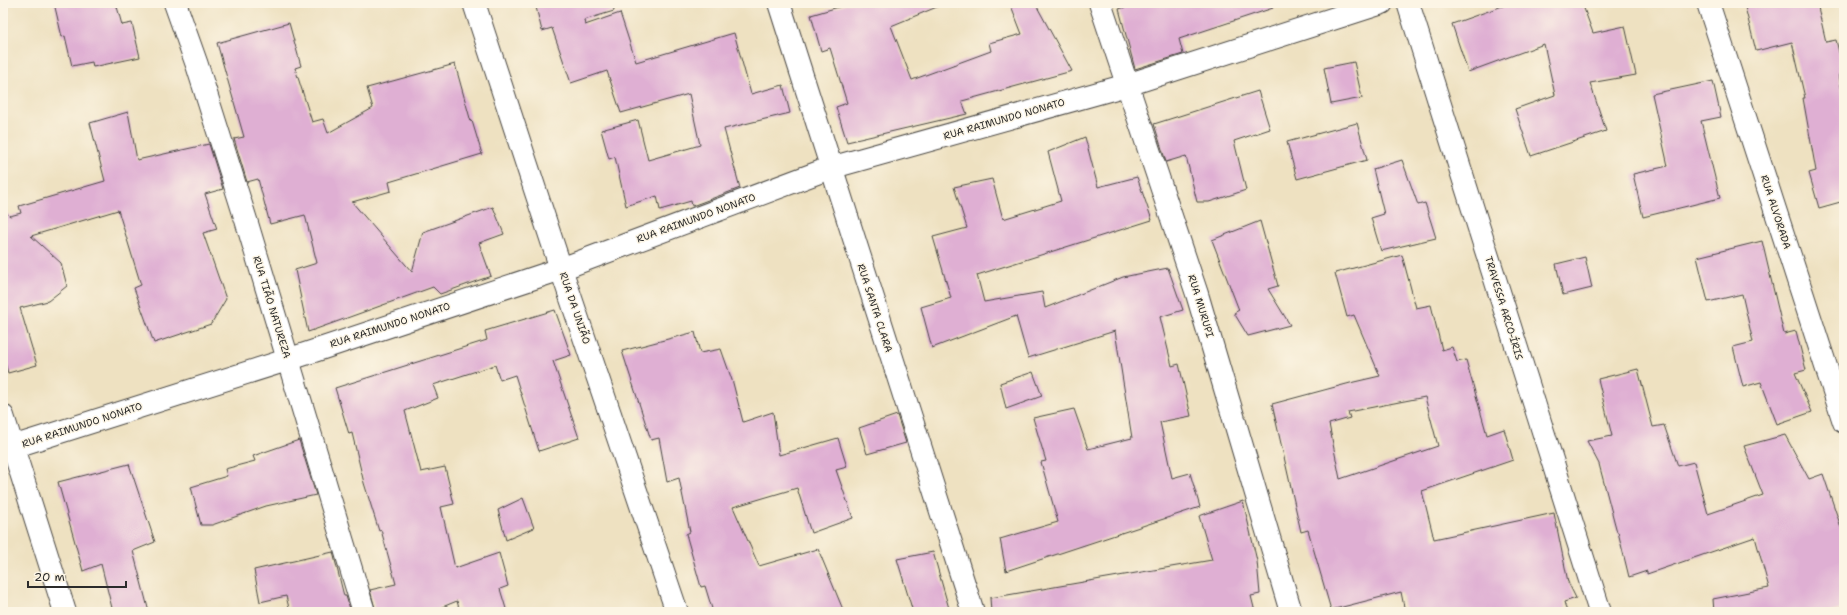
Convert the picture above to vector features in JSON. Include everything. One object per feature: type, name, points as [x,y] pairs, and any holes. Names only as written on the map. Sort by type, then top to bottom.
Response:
[{"type":"street","name":"RUA TIÃO NATUREZA","points":[[175,3],[197,64],[364,612]]},
{"type":"street","name":"RUA DA UNIÃO","points":[[474,3],[561,269],[677,612]]},
{"type":"street","name":"RUA SANTA CLARA","points":[[779,3],[830,168],[973,612]]},
{"type":"street","name":"RUA MURUPI","points":[[1100,3],[1198,294],[1292,612]]},
{"type":"street","name":"RUA RAIMUNDO NONATO","points":[[8,448],[287,360],[561,269],[830,168],[1127,85],[1382,3]]},
{"type":"street","name":"TRAVESSA ARCO-ÍRIS","points":[[1408,3],[1600,612]]},
{"type":"street","name":"RUA ALVORADA","points":[[1708,3],[1844,422]]},
{"type":"street","points":[[3,416],[8,448],[65,612]]},
{"type":"building","points":[[54,3],[116,3],[122,25],[132,23],[140,57],[93,67],[92,62],[72,66],[65,36],[62,37]]},
{"type":"building","points":[[535,3],[613,3],[614,11],[584,20],[585,25],[620,13],[636,62],[734,33],[751,94],[783,85],[790,113],[724,129],[740,188],[692,206],[691,201],[660,210],[657,196],[626,206],[615,157],[609,159],[601,130],[638,120],[648,160],[700,145],[689,94],[621,113],[607,71],[571,83],[552,28],[542,31]]},
{"type":"building","points":[[852,3],[944,3],[891,26],[912,80],[991,51],[989,43],[1022,34],[1010,3],[1035,3],[1072,71],[962,101],[967,114],[847,142],[836,107],[847,103],[830,48],[821,51],[811,15]]},
{"type":"building","points":[[1140,3],[1272,3],[1273,8],[1179,39],[1183,54],[1135,69],[1119,9]]},
{"type":"building","points":[[1511,3],[1582,3],[1593,33],[1625,26],[1636,75],[1590,83],[1606,131],[1531,156],[1515,109],[1555,95],[1544,44],[1468,72],[1452,24]]},
{"type":"building","points":[[1744,3],[1817,3],[1826,42],[1836,40],[1844,72],[1839,74],[1844,103],[1844,201],[1819,208],[1809,173],[1816,171],[1803,98],[1805,98],[1792,42],[1756,51]]},
{"type":"building","points":[[289,23],[301,66],[295,68],[312,122],[323,119],[328,133],[373,108],[367,88],[455,64],[471,122],[472,121],[482,154],[389,182],[391,191],[352,202],[412,272],[423,232],[493,207],[504,234],[479,243],[491,276],[440,294],[433,287],[308,332],[295,270],[317,263],[305,215],[270,224],[258,179],[247,182],[234,139],[244,137],[217,43]]},
{"type":"building","points":[[1354,62],[1362,98],[1331,104],[1324,68]]},
{"type":"building","points":[[1713,81],[1721,117],[1701,121],[1720,198],[1643,217],[1633,174],[1668,166],[1652,94]]},
{"type":"building","points":[[1258,91],[1270,129],[1234,141],[1246,190],[1209,202],[1197,202],[1186,156],[1166,162],[1154,124]]},
{"type":"building","points":[[128,112],[137,160],[209,144],[223,189],[205,194],[217,229],[203,233],[226,299],[211,324],[154,343],[134,288],[141,285],[118,210],[31,236],[61,263],[67,286],[48,301],[20,308],[37,365],[8,373],[3,356],[3,210],[10,216],[21,213],[19,206],[105,181],[90,123]]},
{"type":"building","points":[[1357,123],[1367,160],[1297,179],[1287,142]]},
{"type":"building","points":[[1085,137],[1098,187],[1137,177],[1152,220],[977,275],[984,302],[1042,292],[1045,308],[1123,277],[1168,268],[1183,310],[1160,317],[1172,366],[1179,364],[1191,416],[1160,422],[1172,478],[1190,473],[1200,507],[1006,571],[1000,539],[1058,522],[1041,462],[1046,461],[1033,418],[1074,409],[1088,449],[1132,438],[1115,331],[1028,358],[1016,316],[932,348],[921,307],[951,298],[933,237],[967,228],[954,187],[992,179],[1003,219],[1061,201],[1048,152]]},
{"type":"building","points":[[1402,160],[1418,205],[1425,203],[1436,238],[1381,251],[1371,218],[1384,214],[1373,169]]},
{"type":"building","points":[[1260,221],[1278,286],[1268,289],[1290,325],[1248,336],[1234,313],[1239,310],[1212,240]]},
{"type":"building","points":[[1762,241],[1784,334],[1796,331],[1806,370],[1795,373],[1812,412],[1777,424],[1761,382],[1743,387],[1733,347],[1753,342],[1742,294],[1708,302],[1697,257]]},
{"type":"building","points":[[1402,255],[1416,308],[1431,305],[1442,350],[1452,347],[1457,362],[1466,360],[1487,435],[1504,429],[1513,460],[1422,491],[1434,539],[1554,513],[1568,582],[1576,598],[1564,602],[1567,612],[1405,612],[1401,592],[1331,610],[1308,530],[1301,532],[1272,404],[1380,376],[1354,315],[1347,317],[1335,273]],"holes":[[[1425,397],[1438,446],[1340,479],[1329,424],[1350,418],[1348,412]]]},
{"type":"building","points":[[1585,257],[1592,288],[1563,295],[1556,264]]},
{"type":"building","points":[[555,310],[571,355],[553,361],[579,438],[539,451],[515,375],[500,380],[495,365],[433,385],[438,398],[405,411],[421,472],[445,467],[454,504],[441,507],[455,568],[499,553],[508,586],[500,589],[507,612],[460,612],[457,601],[430,612],[376,612],[370,590],[396,584],[381,530],[379,531],[364,483],[352,433],[349,434],[335,388],[487,340],[485,331]]},
{"type":"building","points":[[695,332],[700,353],[721,349],[733,383],[743,422],[773,412],[779,455],[838,438],[847,467],[836,470],[853,518],[811,533],[797,488],[733,507],[759,566],[818,549],[844,612],[713,612],[705,586],[701,587],[686,534],[690,532],[679,478],[667,482],[659,438],[651,440],[622,351]]},
{"type":"building","points":[[1638,369],[1653,427],[1664,425],[1678,466],[1694,462],[1708,514],[1763,495],[1744,446],[1785,435],[1809,479],[1823,474],[1844,536],[1844,609],[1830,612],[1714,612],[1713,599],[1769,588],[1755,537],[1647,574],[1647,571],[1629,577],[1599,464],[1587,441],[1612,436],[1598,379]]},
{"type":"building","points":[[1033,372],[1042,396],[1006,409],[1000,383]]},
{"type":"building","points":[[897,415],[906,443],[867,454],[859,428]]},
{"type":"building","points":[[299,440],[316,495],[266,506],[212,525],[201,525],[191,487],[227,476],[225,469],[255,461],[253,456]]},
{"type":"building","points":[[129,464],[155,542],[133,551],[149,612],[113,612],[101,564],[83,571],[58,482]]},
{"type":"building","points":[[523,498],[534,528],[506,540],[498,510]]},
{"type":"building","points":[[1243,501],[1257,561],[1260,594],[1251,596],[1255,612],[991,612],[990,598],[1212,560],[1199,516]]},
{"type":"building","points":[[333,552],[344,596],[346,596],[351,612],[290,612],[286,596],[260,602],[254,570]]},
{"type":"building","points":[[933,552],[950,612],[913,612],[897,559]]}]
